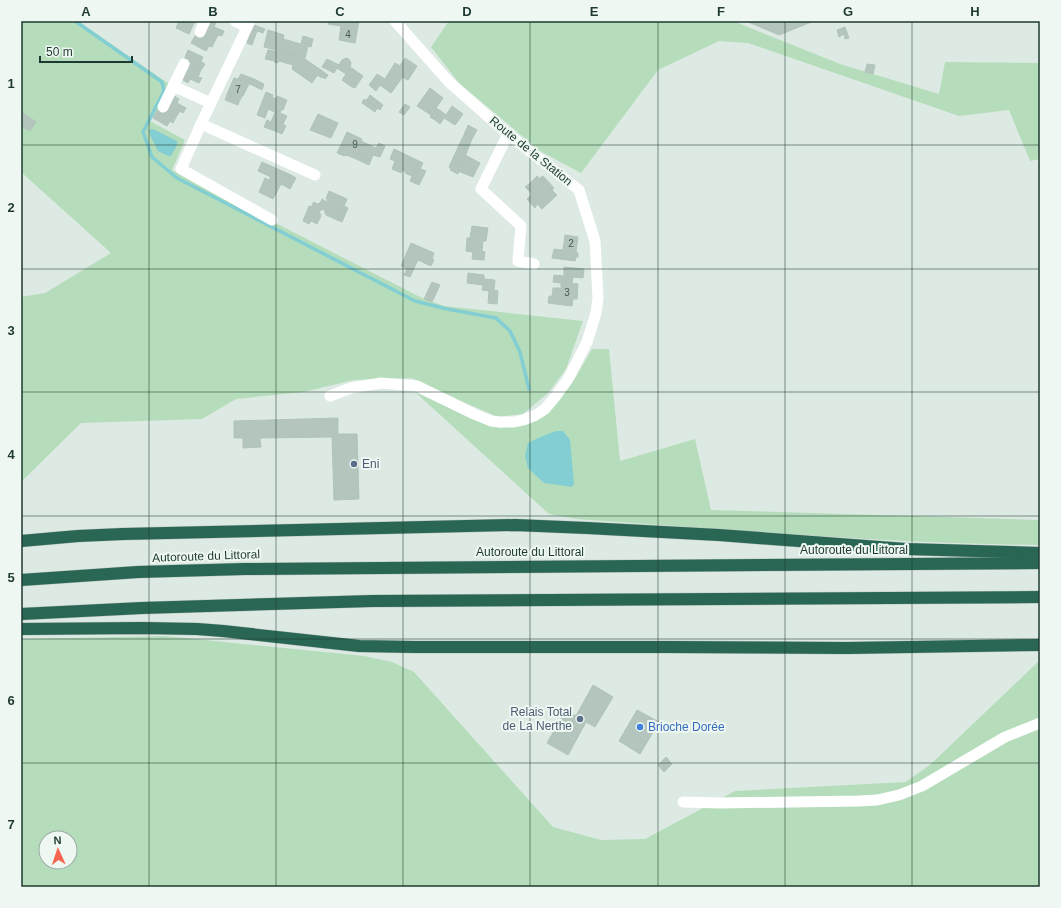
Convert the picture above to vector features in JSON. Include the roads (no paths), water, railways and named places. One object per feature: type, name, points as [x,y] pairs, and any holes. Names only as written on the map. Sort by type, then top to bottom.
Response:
[{"type":"highway","points":[[21,542],[78,536],[123,534],[515,525],[695,534],[906,549],[1040,553]]},
{"type":"highway","name":"Autoroute du Littoral","points":[[21,580],[138,572],[245,568],[1040,563]]},
{"type":"highway","points":[[21,614],[142,608],[372,602],[1040,597]]},
{"type":"highway","points":[[21,629],[197,629],[359,646],[415,647],[847,648],[1040,645]]},
{"type":"street","points":[[200,32],[205,21]]},
{"type":"street","points":[[235,21],[248,24],[181,169],[272,220]]},
{"type":"street","name":"Route de la Station","points":[[330,396],[351,388],[381,383],[417,386],[491,421],[514,422],[536,415],[545,409],[555,397],[568,379],[587,342],[596,313],[598,298],[595,242],[579,190],[508,134],[449,82],[395,21]]},
{"type":"street","points":[[163,107],[184,64]]},
{"type":"street","points":[[174,86],[211,103]]},
{"type":"street","points":[[201,124],[315,175]]},
{"type":"street","points":[[508,134],[481,189],[521,226],[518,261],[534,264]]},
{"type":"street","points":[[683,802],[721,803],[877,800],[899,795],[922,786],[1005,737],[1040,723]]},
{"type":"water","points":[[153,129],[177,141],[177,145],[171,156],[158,151],[150,135],[149,130]]},
{"type":"water","points":[[556,431],[563,431],[570,440],[574,484],[572,487],[544,483],[528,468],[525,456],[528,443]]},
{"type":"waterway","points":[[75,21],[162,82],[164,91],[143,132],[152,157],[177,178],[415,301],[447,309],[496,318],[510,331],[520,352],[529,389]]},
{"type":"place","name":"Eni","points":[[354,464]]},
{"type":"place","name":"Relais Total de La Nerthe","points":[[580,719]]},
{"type":"place","name":"Brioche Dorée","points":[[640,727]]}]
